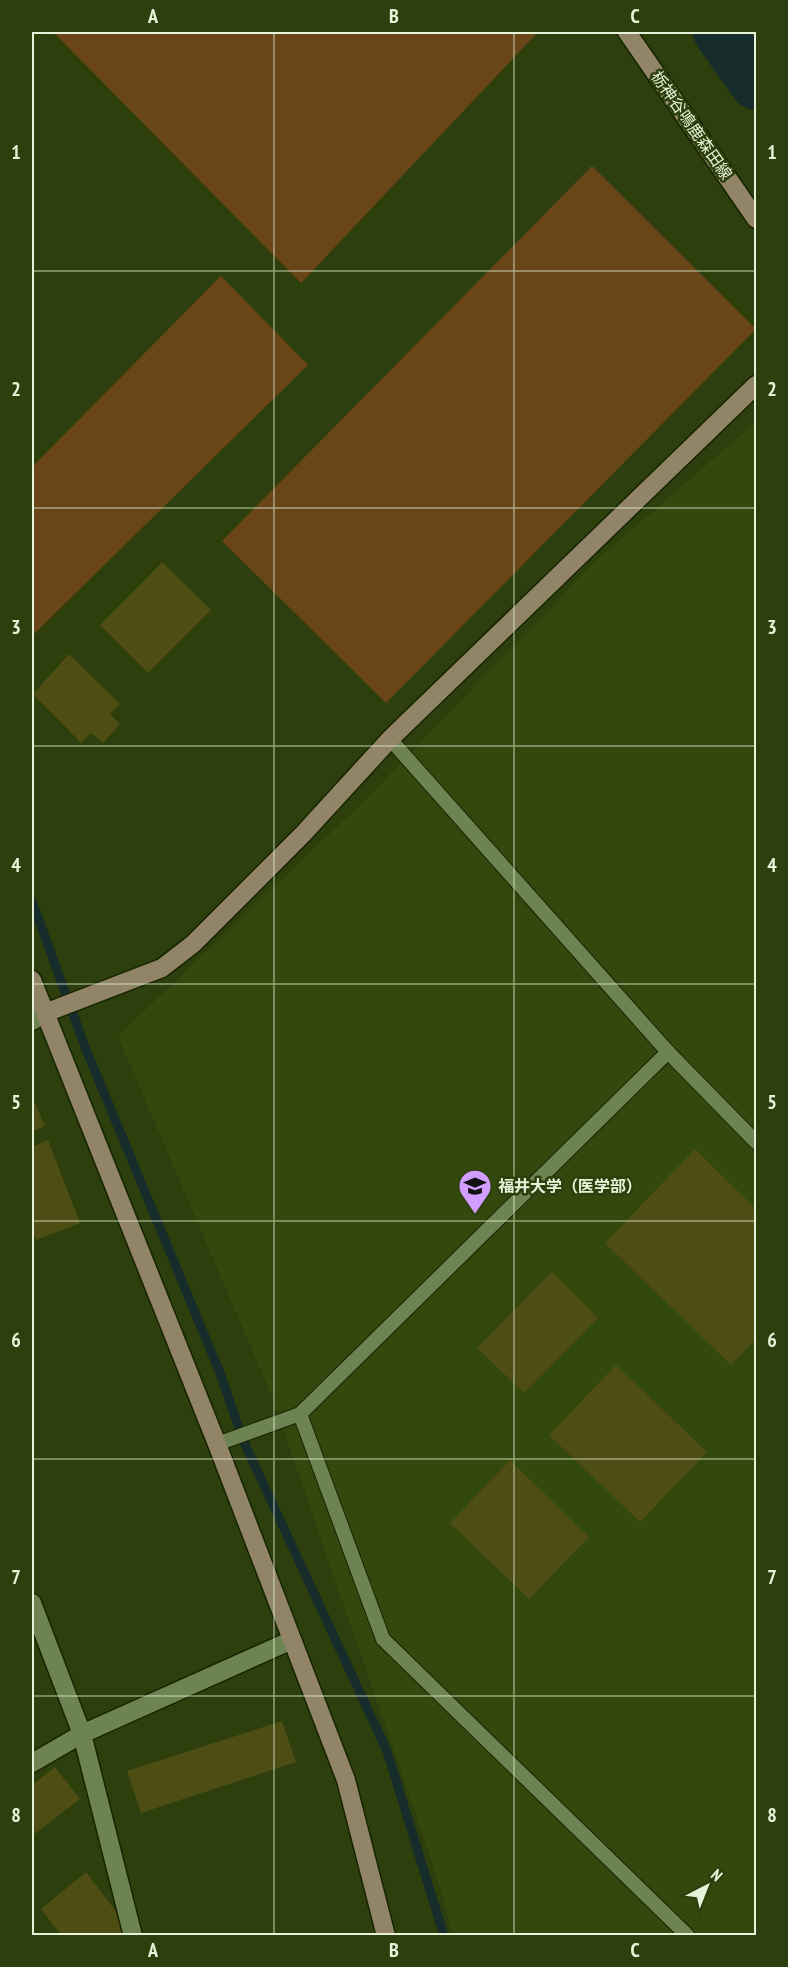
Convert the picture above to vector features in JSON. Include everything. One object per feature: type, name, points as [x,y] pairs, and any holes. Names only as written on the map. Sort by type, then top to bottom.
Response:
[{"type":"street","name":"栃神谷鳴鹿森田線","points":[[627,32],[756,219]]},
{"type":"street","points":[[38,1017],[162,968],[193,944],[303,834],[390,739],[756,385]]},
{"type":"street","points":[[32,980],[38,1017],[217,1444],[346,1780],[386,1935]]},
{"type":"street","points":[[32,1603],[82,1734],[133,1935]]},
{"type":"street","points":[[32,1763],[82,1734],[292,1640]]},
{"type":"lane","points":[[390,739],[668,1052],[756,1142]]},
{"type":"lane","points":[[217,1444],[300,1414],[668,1052]]},
{"type":"lane","points":[[300,1414],[383,1639],[688,1935]]},
{"type":"shaded area","points":[[53,32],[538,32],[301,283]]},
{"type":"shaded area","points":[[592,166],[756,329],[386,703],[222,541]]},
{"type":"shaded area","points":[[221,276],[308,365],[32,636],[32,467]]},
{"type":"shaded area","name":"福井大学（医学部）","points":[[756,422],[756,1935],[453,1935],[432,1861],[271,1394],[118,1036],[363,802],[599,558]]},
{"type":"building","points":[[162,562],[211,610],[148,673],[100,625]]},
{"type":"building","points":[[69,654],[120,704],[110,714],[120,724],[103,743],[91,733],[81,743],[33,694]]},
{"type":"building","points":[[32,1096],[45,1126],[32,1132]]},
{"type":"building","points":[[48,1140],[80,1223],[36,1240],[32,1229],[32,1147]]},
{"type":"building","points":[[695,1149],[756,1209],[756,1339],[731,1365],[605,1243]]},
{"type":"building","points":[[552,1272],[598,1318],[524,1393],[477,1348]]},
{"type":"building","points":[[616,1365],[707,1452],[640,1522],[549,1435]]},
{"type":"building","points":[[510,1460],[589,1537],[529,1599],[450,1523]]},
{"type":"building","points":[[282,1721],[296,1762],[141,1813],[127,1771]]},
{"type":"building","points":[[55,1767],[80,1799],[32,1836],[32,1785]]},
{"type":"building","points":[[86,1872],[130,1930],[123,1936],[62,1936],[41,1909]]},
{"type":"waterway","points":[[719,32],[756,84]]},
{"type":"waterway","points":[[32,901],[85,1047],[220,1373],[243,1440],[387,1751],[444,1936]]},
{"type":"place","name":"福井大学（医学部）","points":[[475,1215]]}]
